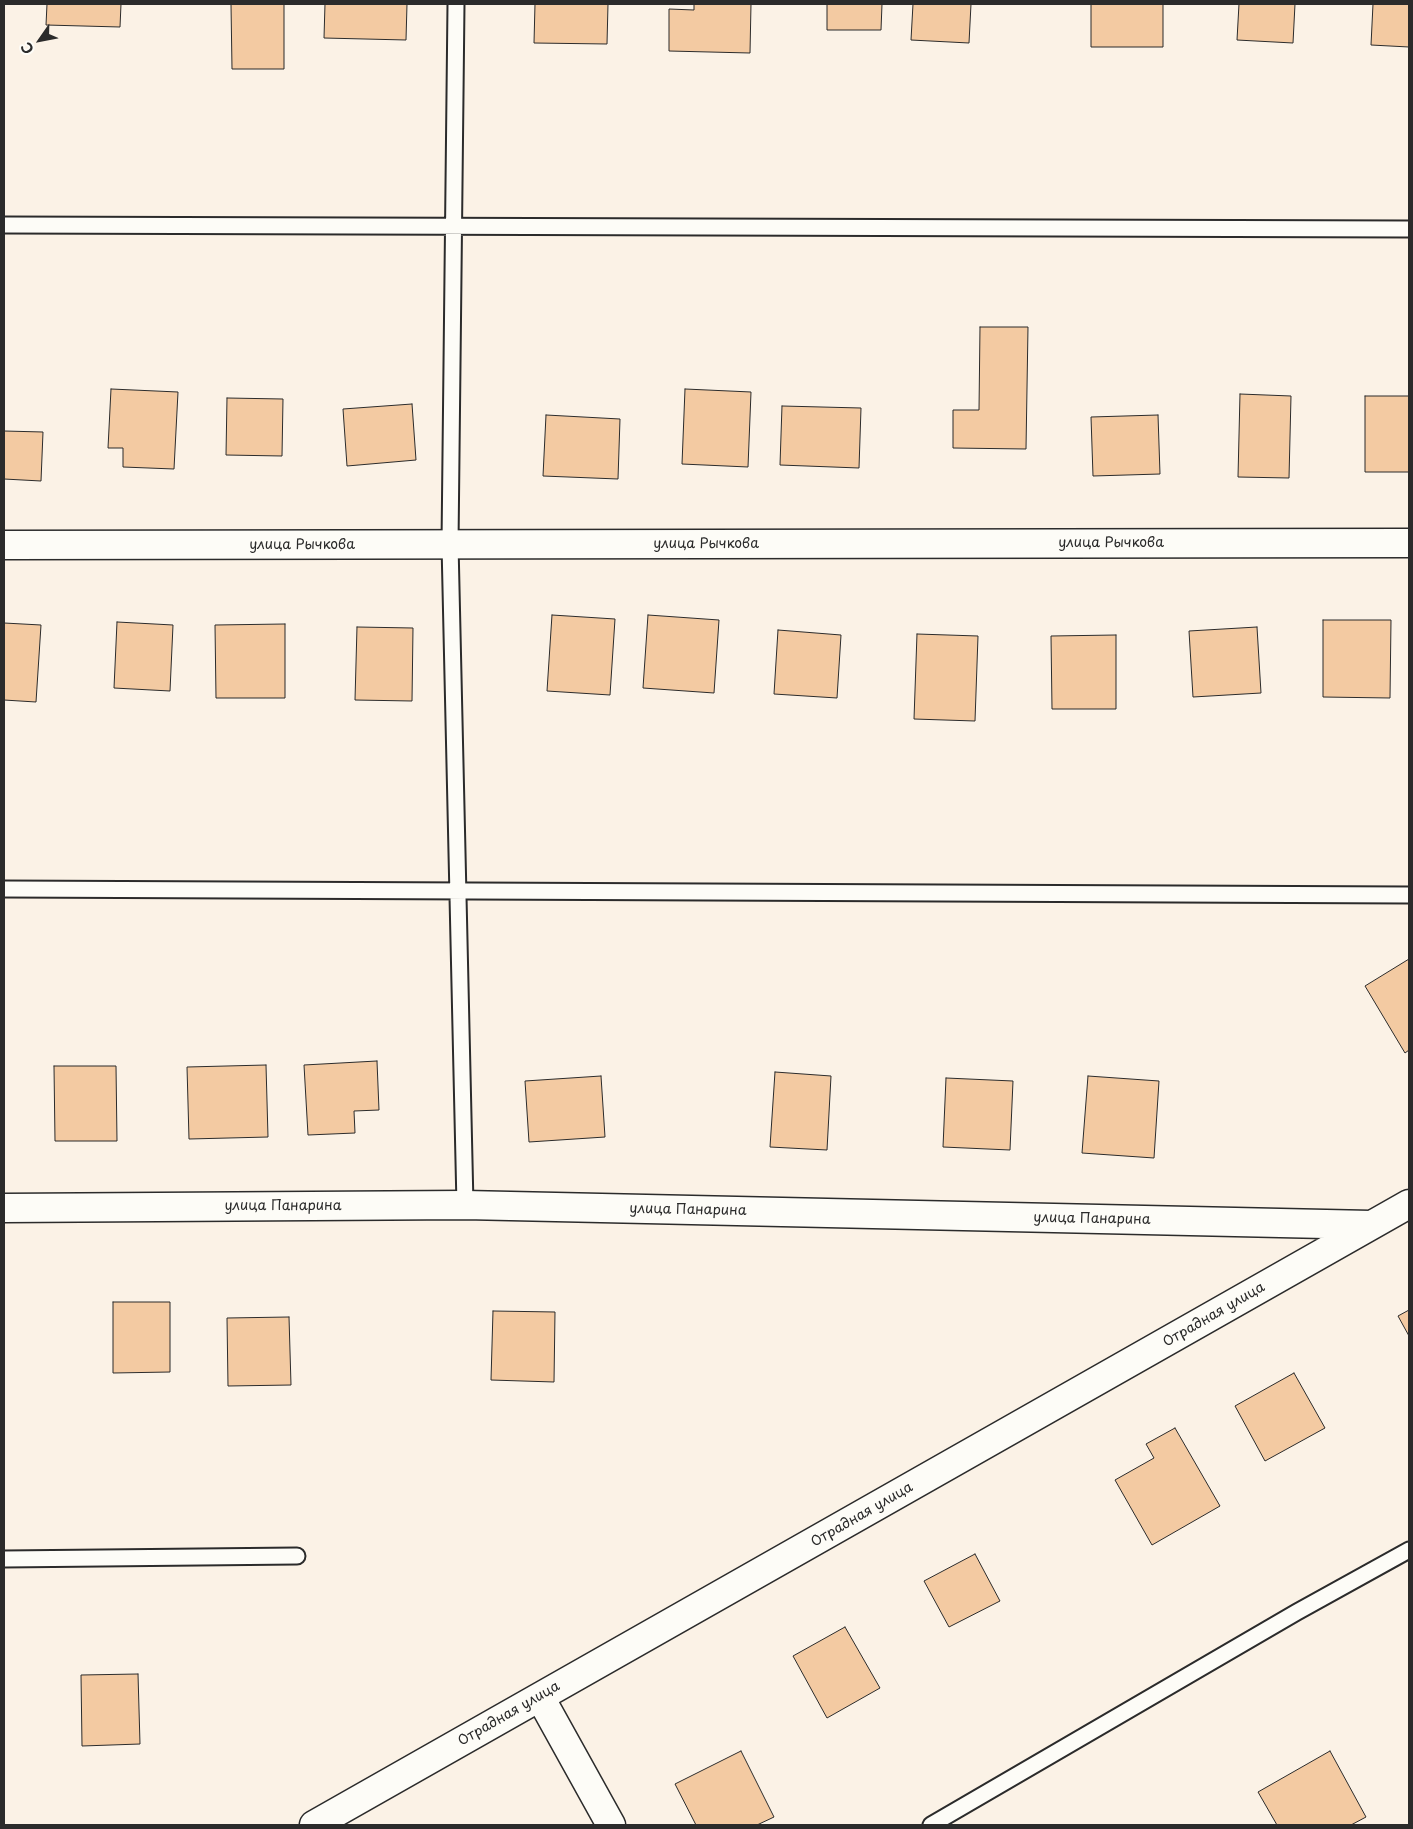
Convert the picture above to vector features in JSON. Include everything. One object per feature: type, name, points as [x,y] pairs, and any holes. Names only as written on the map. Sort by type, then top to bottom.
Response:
[{"type":"street","name":"улица Рычкова","points":[[4,545],[1409,543]]},
{"type":"street","name":"Отрадная улица","points":[[314,1825],[1409,1204]]},
{"type":"street","name":"улица Панарина","points":[[4,1208],[465,1205],[1371,1225]]},
{"type":"street","points":[[540,1697],[611,1825]]},
{"type":"lane","points":[[456,4],[450,544],[465,1205]]},
{"type":"lane","points":[[4,225],[1409,229]]},
{"type":"lane","points":[[4,889],[1409,895]]},
{"type":"lane","points":[[930,1825],[1297,1612],[1409,1550]]},
{"type":"lane","points":[[4,1559],[297,1556]]},
{"type":"building","points":[[47,4],[121,4],[120,27],[46,25]]},
{"type":"building","points":[[231,4],[284,4],[284,69],[232,69]]},
{"type":"building","points":[[325,4],[407,4],[406,40],[324,38]]},
{"type":"building","points":[[535,4],[608,4],[607,44],[534,43]]},
{"type":"building","points":[[694,4],[751,4],[750,53],[669,51],[669,9],[694,10]]},
{"type":"building","points":[[827,4],[882,4],[881,30],[827,30]]},
{"type":"building","points":[[913,4],[971,4],[969,43],[911,40]]},
{"type":"building","points":[[1091,4],[1163,4],[1163,47],[1091,47]]},
{"type":"building","points":[[1239,4],[1295,4],[1293,43],[1237,40]]},
{"type":"building","points":[[1373,4],[1409,4],[1409,47],[1371,45]]},
{"type":"building","points":[[980,327],[1028,327],[1026,449],[953,448],[953,410],[979,410]]},
{"type":"building","points":[[111,389],[178,392],[174,469],[123,467],[123,448],[108,448]]},
{"type":"building","points":[[685,389],[751,392],[748,467],[682,464]]},
{"type":"building","points":[[1240,394],[1291,396],[1289,478],[1238,477]]},
{"type":"building","points":[[1365,396],[1409,396],[1409,472],[1365,472]]},
{"type":"building","points":[[227,398],[283,399],[282,456],[226,455]]},
{"type":"building","points":[[412,404],[416,460],[347,466],[343,409]]},
{"type":"building","points":[[782,406],[861,408],[859,468],[780,465]]},
{"type":"building","points":[[546,415],[620,419],[618,479],[543,476]]},
{"type":"building","points":[[1158,415],[1160,474],[1093,476],[1091,417]]},
{"type":"building","points":[[4,431],[43,432],[41,481],[4,479]]},
{"type":"building","points":[[552,615],[615,619],[610,695],[547,691]]},
{"type":"building","points":[[648,615],[719,620],[714,693],[643,688]]},
{"type":"building","points":[[1323,620],[1391,620],[1390,698],[1323,697]]},
{"type":"building","points":[[117,622],[173,625],[170,691],[114,688]]},
{"type":"building","points":[[4,623],[41,625],[36,702],[4,700]]},
{"type":"building","points":[[285,624],[285,698],[216,698],[215,625]]},
{"type":"building","points":[[357,627],[413,628],[412,701],[355,700]]},
{"type":"building","points":[[1257,627],[1261,693],[1193,697],[1189,631]]},
{"type":"building","points":[[778,630],[841,635],[837,698],[774,694]]},
{"type":"building","points":[[917,634],[978,636],[975,721],[914,719]]},
{"type":"building","points":[[1116,635],[1116,709],[1052,709],[1051,636]]},
{"type":"building","points":[[1409,959],[1409,1050],[1405,1053],[1365,986]]},
{"type":"building","points":[[377,1061],[379,1110],[354,1111],[355,1133],[308,1135],[304,1065]]},
{"type":"building","points":[[266,1065],[268,1137],[189,1139],[187,1067]]},
{"type":"building","points":[[54,1066],[116,1066],[117,1141],[55,1141]]},
{"type":"building","points":[[775,1072],[831,1076],[827,1150],[770,1147]]},
{"type":"building","points":[[601,1076],[605,1137],[529,1142],[525,1081]]},
{"type":"building","points":[[1088,1076],[1159,1081],[1154,1158],[1082,1153]]},
{"type":"building","points":[[946,1078],[1013,1081],[1010,1150],[943,1147]]},
{"type":"building","points":[[113,1302],[170,1302],[170,1372],[113,1373]]},
{"type":"building","points":[[1409,1310],[1409,1336],[1398,1316]]},
{"type":"building","points":[[493,1311],[555,1312],[554,1382],[491,1380]]},
{"type":"building","points":[[289,1317],[291,1385],[228,1386],[227,1318]]},
{"type":"building","points":[[1294,1373],[1325,1428],[1265,1461],[1235,1406]]},
{"type":"building","points":[[1175,1428],[1220,1506],[1152,1545],[1115,1480],[1154,1458],[1146,1444]]},
{"type":"building","points":[[975,1554],[1000,1601],[949,1627],[924,1581]]},
{"type":"building","points":[[845,1627],[880,1688],[827,1718],[793,1656]]},
{"type":"building","points":[[138,1674],[140,1744],[82,1746],[81,1675]]},
{"type":"building","points":[[741,1751],[774,1817],[757,1825],[696,1825],[675,1784]]},
{"type":"building","points":[[1330,1751],[1366,1817],[1351,1825],[1277,1825],[1258,1792]]}]
